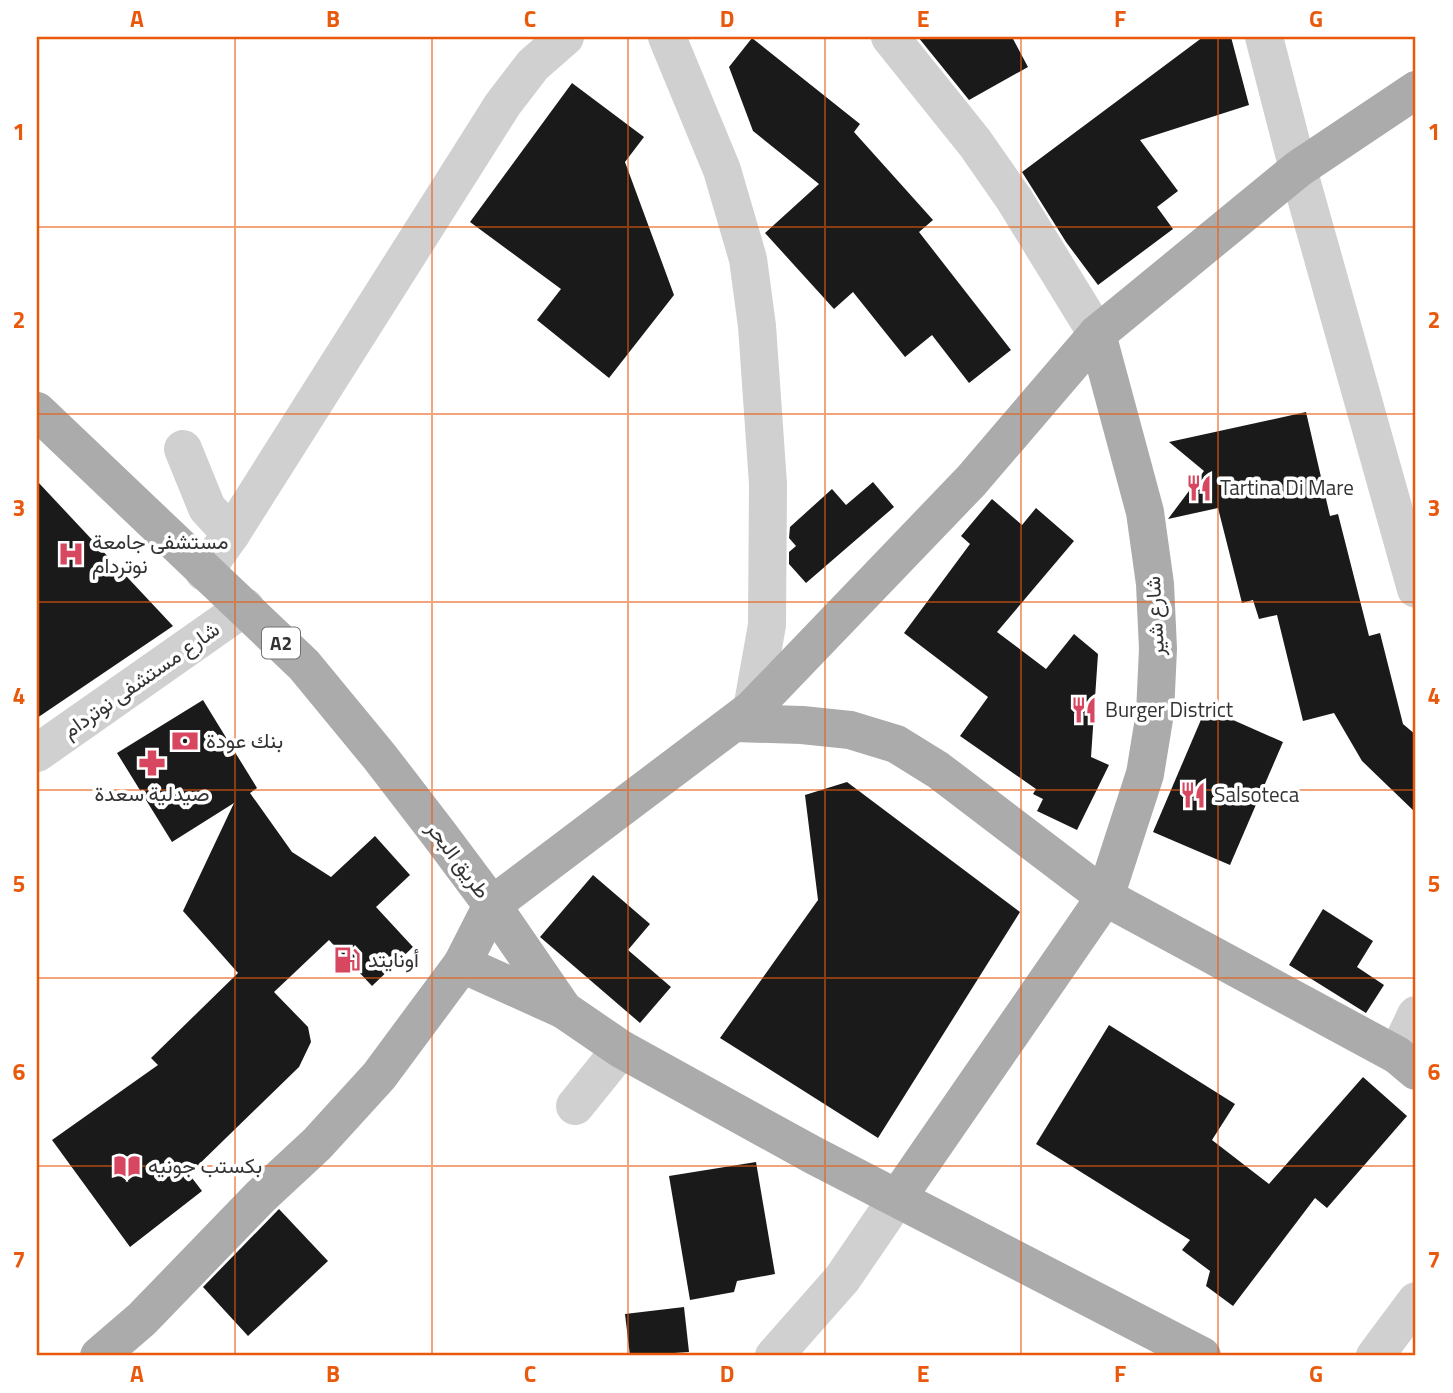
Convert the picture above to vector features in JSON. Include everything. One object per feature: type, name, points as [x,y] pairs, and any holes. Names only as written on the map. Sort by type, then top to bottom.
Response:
[{"type":"main road","points":[[564,1010],[492,905],[743,716],[971,481],[1097,334],[1298,169],[1416,90]]},
{"type":"main road","name":"شارع شير","points":[[898,1198],[1105,898],[1145,774],[1155,713],[1155,584],[1145,512],[1097,334]]},
{"type":"main road","name":"طريق البحر","points":[[37,411],[303,665],[371,746],[492,905],[462,964],[379,1076],[317,1144],[261,1196],[142,1319],[99,1356]]},
{"type":"main road","points":[[743,716],[850,730],[896,744],[938,770],[1105,898],[1407,1063]]},
{"type":"main road","points":[[462,964],[564,1010],[621,1049],[813,1155],[1202,1356]]},
{"type":"street","points":[[204,572],[231,534],[503,104],[533,65],[565,37]]},
{"type":"street","points":[[667,37],[722,170],[748,259],[757,326],[768,484],[767,625],[743,716]]},
{"type":"street","points":[[890,37],[975,144],[1014,199],[1097,334]]},
{"type":"street","points":[[1264,37],[1298,169],[1416,589]]},
{"type":"street","points":[[183,449],[208,508],[231,534]]},
{"type":"street","name":"شارع مستشفى نوتردام","points":[[37,753],[245,607]]},
{"type":"street","points":[[1407,1063],[1416,1015]]},
{"type":"street","points":[[575,1106],[621,1049]]},
{"type":"street","points":[[774,1356],[842,1279],[898,1198]]},
{"type":"street","points":[[1375,1356],[1416,1301]]},
{"type":"building","points":[[918,37],[1012,37],[1028,67],[969,100]]},
{"type":"building","points":[[1203,37],[1231,37],[1249,105],[1140,140],[1178,191],[1157,207],[1173,229],[1098,285],[1066,242],[1022,172]]},
{"type":"building","points":[[752,38],[860,124],[854,132],[933,220],[919,232],[1011,350],[969,383],[932,335],[905,357],[853,292],[834,309],[765,233],[819,184],[753,131],[729,67]]},
{"type":"building","points":[[572,83],[644,137],[625,162],[674,295],[609,378],[537,320],[561,289],[470,222]]},
{"type":"building","points":[[1306,412],[1330,516],[1338,514],[1369,636],[1380,633],[1403,724],[1416,735],[1416,813],[1362,761],[1334,713],[1303,721],[1277,615],[1259,619],[1253,600],[1242,603],[1218,508],[1168,519],[1204,471],[1169,442]]},
{"type":"building","name":"مستشفى جامعة نوتردام","points":[[37,481],[173,626],[37,718]]},
{"type":"building","points":[[873,482],[894,507],[806,583],[789,564],[789,552],[796,546],[789,538],[790,527],[832,489],[846,505]]},
{"type":"building","points":[[992,499],[1022,525],[1036,508],[1074,541],[997,632],[1046,669],[1074,634],[1098,654],[1091,757],[1109,765],[1077,830],[1037,811],[1043,799],[1033,794],[1036,789],[960,736],[988,697],[904,633],[970,544],[961,536]]},
{"type":"building","points":[[203,700],[257,788],[250,793],[292,852],[331,877],[375,836],[410,875],[376,907],[413,947],[372,986],[329,940],[274,992],[308,1027],[311,1042],[299,1067],[189,1174],[202,1191],[130,1247],[52,1140],[158,1065],[151,1058],[238,973],[183,911],[234,803],[172,842],[117,753]]},
{"type":"building","points":[[1206,708],[1283,742],[1230,865],[1153,832]]},
{"type":"building","points":[[847,782],[1020,912],[878,1138],[720,1038],[818,900],[805,795]]},
{"type":"building","points":[[593,875],[650,924],[628,950],[671,987],[640,1023],[540,937]]},
{"type":"building","points":[[1323,909],[1373,941],[1357,967],[1384,985],[1366,1013],[1289,965]]},
{"type":"building","points":[[1109,1025],[1235,1104],[1212,1140],[1269,1184],[1363,1077],[1407,1116],[1327,1208],[1315,1198],[1233,1306],[1206,1286],[1210,1271],[1182,1250],[1190,1240],[1036,1144]]},
{"type":"building","points":[[756,1162],[775,1274],[737,1281],[734,1292],[690,1300],[669,1176]]},
{"type":"building","points":[[279,1209],[328,1261],[248,1336],[203,1287]]},
{"type":"building","points":[[684,1307],[689,1352],[630,1356],[625,1314]]},
{"type":"place","name":"Tartina Di Mare","points":[[1199,488]]},
{"type":"place","name":"مستشفى جامعة نوتردام","points":[[71,554]]},
{"type":"place","name":"Burger District","points":[[1084,710]]},
{"type":"place","name":"بنك عودة","points":[[185,741]]},
{"type":"place","name":"صيدلية سعدة","points":[[152,763]]},
{"type":"place","name":"Salsoteca","points":[[1193,795]]},
{"type":"place","name":"أونايتد","points":[[347,960]]},
{"type":"place","name":"بكستب جونيه","points":[[127,1166]]}]
